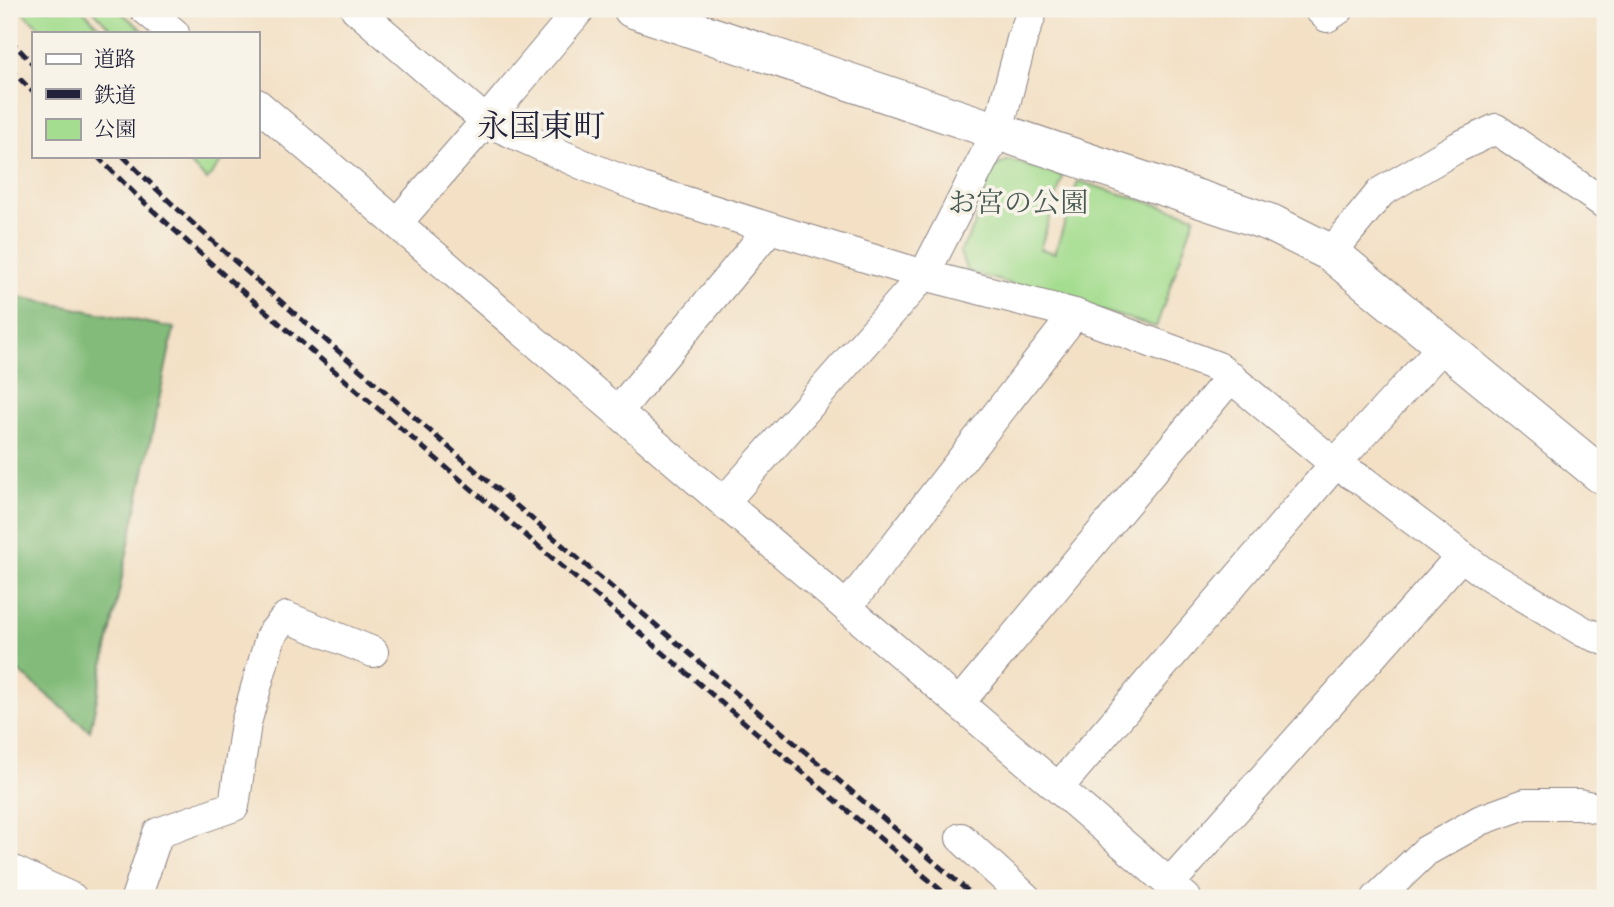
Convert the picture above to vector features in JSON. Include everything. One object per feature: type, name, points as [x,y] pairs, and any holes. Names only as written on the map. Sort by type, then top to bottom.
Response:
[{"type":"street","points":[[145,9],[173,32]]},
{"type":"street","points":[[356,9],[486,121],[584,165],[642,188],[924,275],[1075,314],[1218,367],[1335,464],[1363,481],[1483,572],[1584,632],[1605,640]]},
{"type":"street","points":[[397,223],[580,9]]},
{"type":"street","points":[[632,9],[1271,223],[1331,253],[1605,476]]},
{"type":"street","points":[[724,502],[924,275],[998,130],[1022,39],[1033,9]]},
{"type":"street","points":[[1318,9],[1327,17],[1339,9]]},
{"type":"street","points":[[259,106],[1178,891],[1461,556]]},
{"type":"street","points":[[1331,253],[1381,192],[1496,129],[1605,204]]},
{"type":"street","points":[[618,411],[770,228]]},
{"type":"street","points":[[847,607],[1075,314]]},
{"type":"street","points":[[1058,788],[1335,464],[1444,345]]},
{"type":"street","points":[[959,703],[1231,377]]},
{"type":"street","points":[[136,898],[158,833],[234,806],[246,723],[271,635],[286,617],[373,652]]},
{"type":"street","points":[[1377,898],[1426,851],[1481,820],[1525,804],[1579,804],[1605,810]]},
{"type":"street","points":[[961,838],[1027,898]]},
{"type":"street","points":[[9,869],[72,898]]},
{"type":"green space","points":[[19,9],[82,9],[104,32],[45,32]]},
{"type":"green space","points":[[92,9],[117,9],[145,32],[113,32]]},
{"type":"green space","points":[[183,158],[224,158],[207,180]]},
{"type":"green space","name":"お宮の公園","points":[[1009,160],[1063,176],[1040,249],[1055,253],[1078,181],[1195,216],[1156,327],[967,271],[960,252],[974,227],[992,168]]},
{"type":"green space","points":[[9,295],[174,328],[90,731],[9,663]]},
{"type":"railway","points":[[9,39],[32,63]]},
{"type":"railway","points":[[9,68],[32,91]]},
{"type":"railway","points":[[99,158],[225,276],[950,898]]},
{"type":"railway","points":[[125,158],[187,218],[288,308],[976,898]]},
{"type":"district","name":"永国東町","points":[[541,126]]}]
